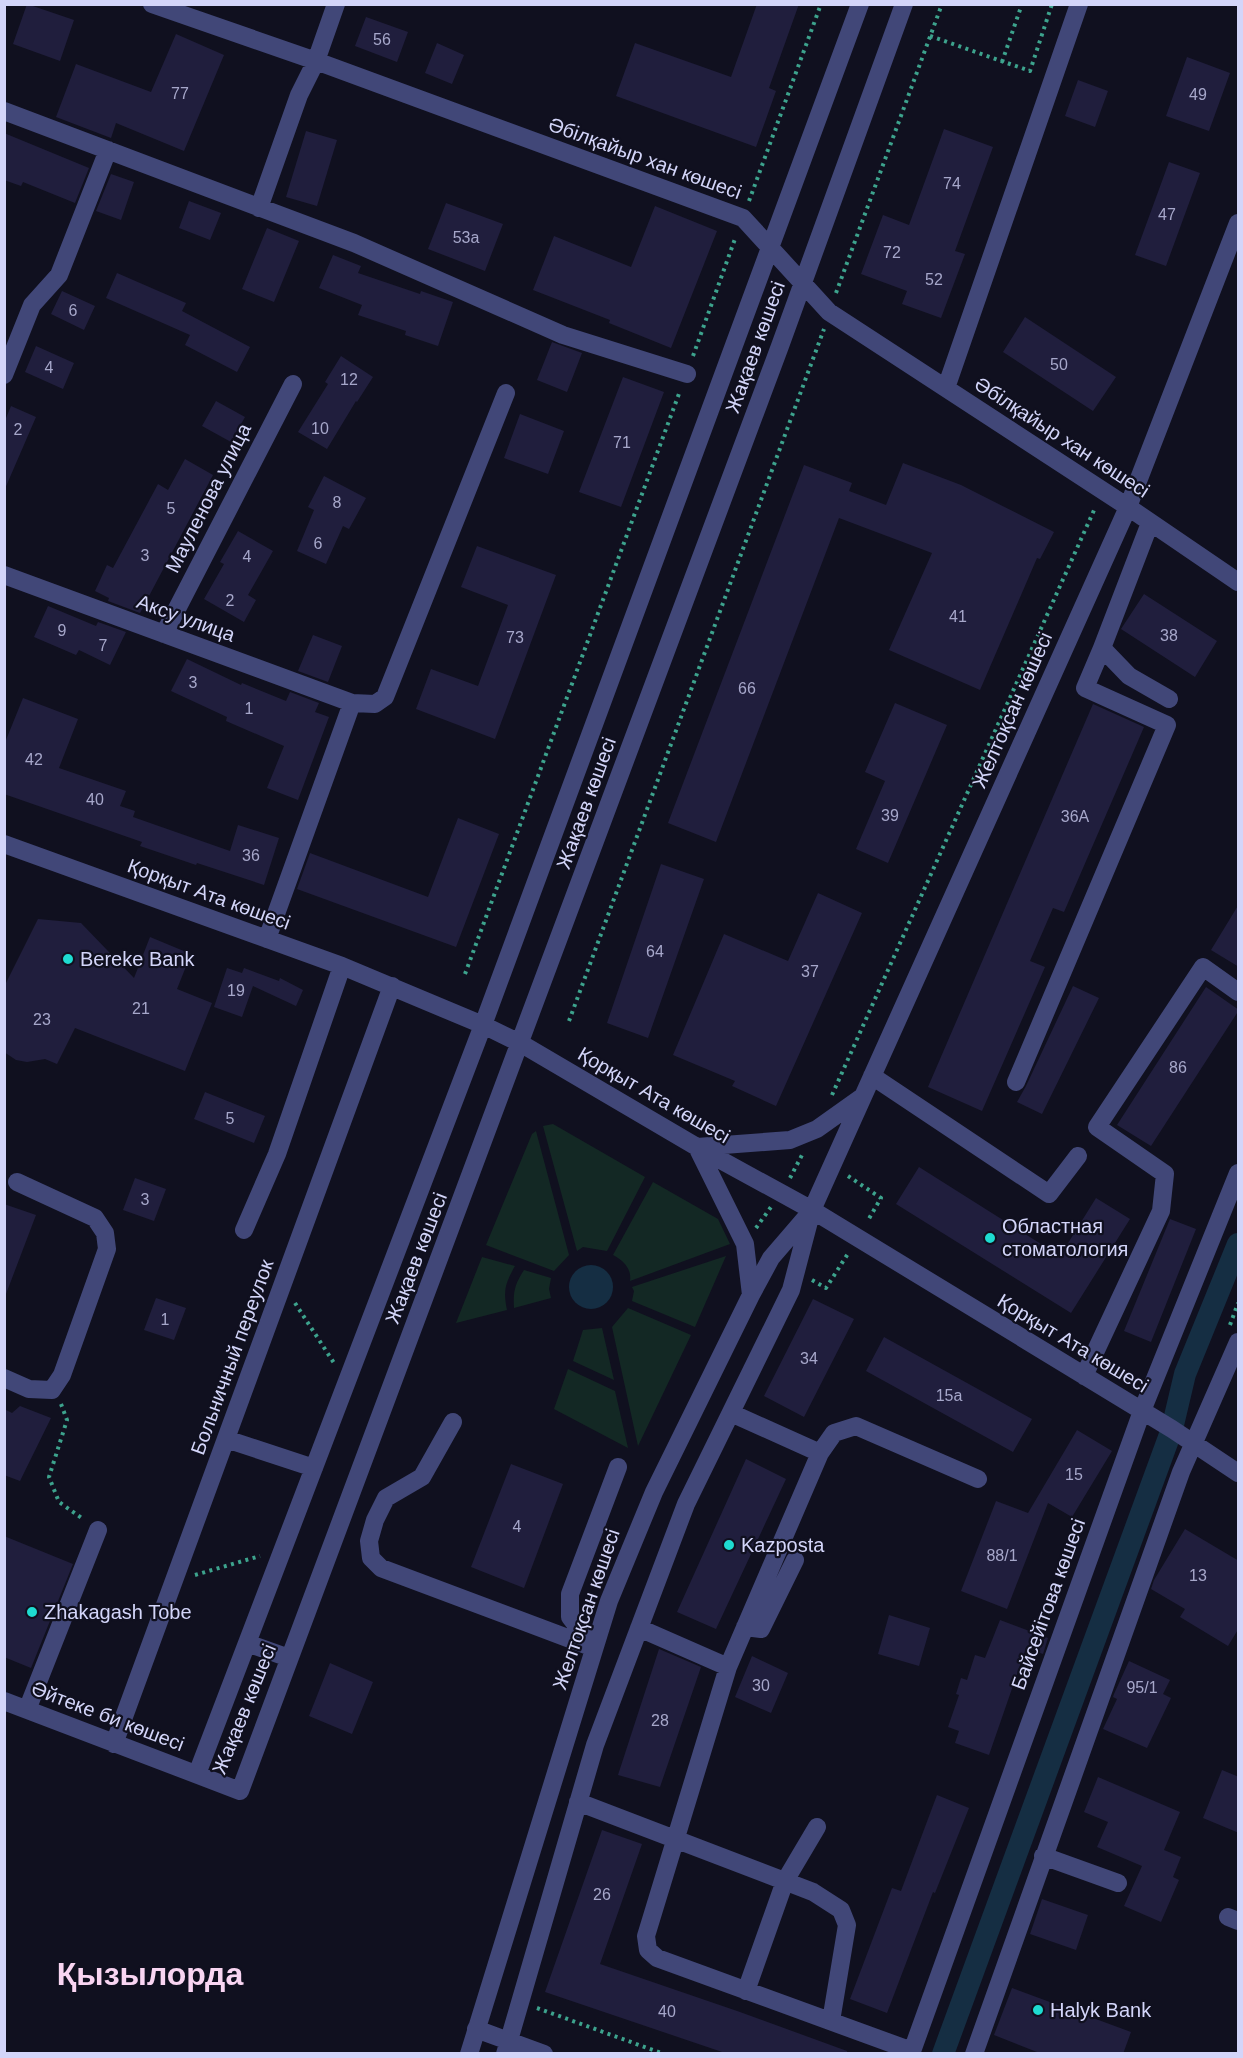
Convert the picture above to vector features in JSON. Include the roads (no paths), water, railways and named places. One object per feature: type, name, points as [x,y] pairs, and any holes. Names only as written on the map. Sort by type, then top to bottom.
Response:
[{"type":"street","name":"Әбілқайыр хан көшесі","points":[[152,4],[316,61],[743,218],[830,312],[1239,582]]},
{"type":"street","points":[[260,208],[299,96],[316,61],[336,4]]},
{"type":"street","name":"Жақаев көшесі","points":[[860,4],[483,1025],[197,1774],[240,1791],[520,1043],[904,4]]},
{"type":"street","points":[[946,388],[1079,4]]},
{"type":"street","points":[[4,111],[354,243],[563,334],[687,374]]},
{"type":"street","points":[[4,375],[32,305],[59,275],[108,150]]},
{"type":"street","name":"Желтоқсан көшесі","points":[[507,2047],[595,1745],[686,1504],[791,1290],[812,1210],[1128,507],[1238,226]]},
{"type":"street","name":"Мауленова улица","points":[[164,634],[293,384]]},
{"type":"street","points":[[267,939],[352,703],[375,704],[386,697],[506,393]]},
{"type":"street","points":[[1016,1082],[1167,725],[1085,688],[1150,523]]},
{"type":"street","name":"Аксу улица","points":[[4,575],[352,703]]},
{"type":"street","points":[[1102,648],[1129,676],[1169,699]]},
{"type":"street","name":"Қорқыт Ата көшесі","points":[[4,844],[342,966],[483,1025],[520,1043],[697,1147],[812,1210],[1142,1411],[1239,1473]]},
{"type":"street","points":[[244,1230],[277,1154],[342,966]]},
{"type":"street","points":[[1084,1376],[1161,1211],[1165,1174],[1097,1127],[1203,967],[1239,992]]},
{"type":"street","name":"Больничный переулок","points":[[114,1744],[392,986]]},
{"type":"street","points":[[872,1076],[1049,1194],[1078,1156]]},
{"type":"street","points":[[751,1295],[745,1244],[697,1147],[790,1140],[817,1129],[864,1095]]},
{"type":"street","name":"Байсейітова көшесі","points":[[911,2052],[1142,1411],[1239,1173]]},
{"type":"street","points":[[4,1377],[29,1389],[52,1390],[62,1376],[107,1249],[105,1233],[95,1218],[17,1182]]},
{"type":"street","name":"Желтоқсан көшесі","points":[[469,2054],[609,1601],[654,1492],[751,1295],[771,1258],[812,1210]]},
{"type":"street","points":[[974,2054],[1181,1472],[1239,1342]]},
{"type":"street","points":[[731,1413],[820,1453]]},
{"type":"street","points":[[453,1422],[422,1477],[386,1498],[375,1520],[369,1541],[371,1558],[381,1568],[594,1648]]},
{"type":"street","points":[[911,2052],[657,1958],[648,1950],[646,1936],[728,1667],[820,1453],[834,1433],[856,1426],[978,1479]]},
{"type":"street","points":[[226,1440],[314,1468]]},
{"type":"street","points":[[594,1648],[570,1617],[570,1594],[618,1467]]},
{"type":"street","points":[[27,1710],[98,1530]]},
{"type":"street","points":[[745,1627],[761,1629],[795,1560]]},
{"type":"street","points":[[639,1628],[728,1667]]},
{"type":"street","points":[[247,1643],[290,1658]]},
{"type":"street","name":"Әйтеке би көшесі","points":[[4,1701],[197,1774]]},
{"type":"street","points":[[578,1802],[813,1892],[840,1910],[847,1925],[831,2021]]},
{"type":"street","points":[[746,1991],[786,1881],[817,1827]]},
{"type":"street","points":[[1043,1856],[1118,1883]]},
{"type":"street","points":[[476,2029],[507,2047],[543,2054]]},
{"type":"water","points":[[591,1265],[607,1271],[613,1287],[607,1303],[591,1309],[575,1303],[569,1287],[575,1271]]},
{"type":"waterway","points":[[943,2054],[1172,1429],[1185,1374],[1238,1244]]},
{"type":"place","name":"Bereke Bank","points":[[68,959]]},
{"type":"place","name":"Областная стоматология","points":[[990,1238]]},
{"type":"place","name":"Kazposta","points":[[729,1545]]},
{"type":"place","name":"Zhakagash Tobe","points":[[32,1612]]},
{"type":"place","name":"Halyk Bank","points":[[1038,2010]]},
{"type":"district","name":"Қызылорда","points":[[150,1974]]}]
